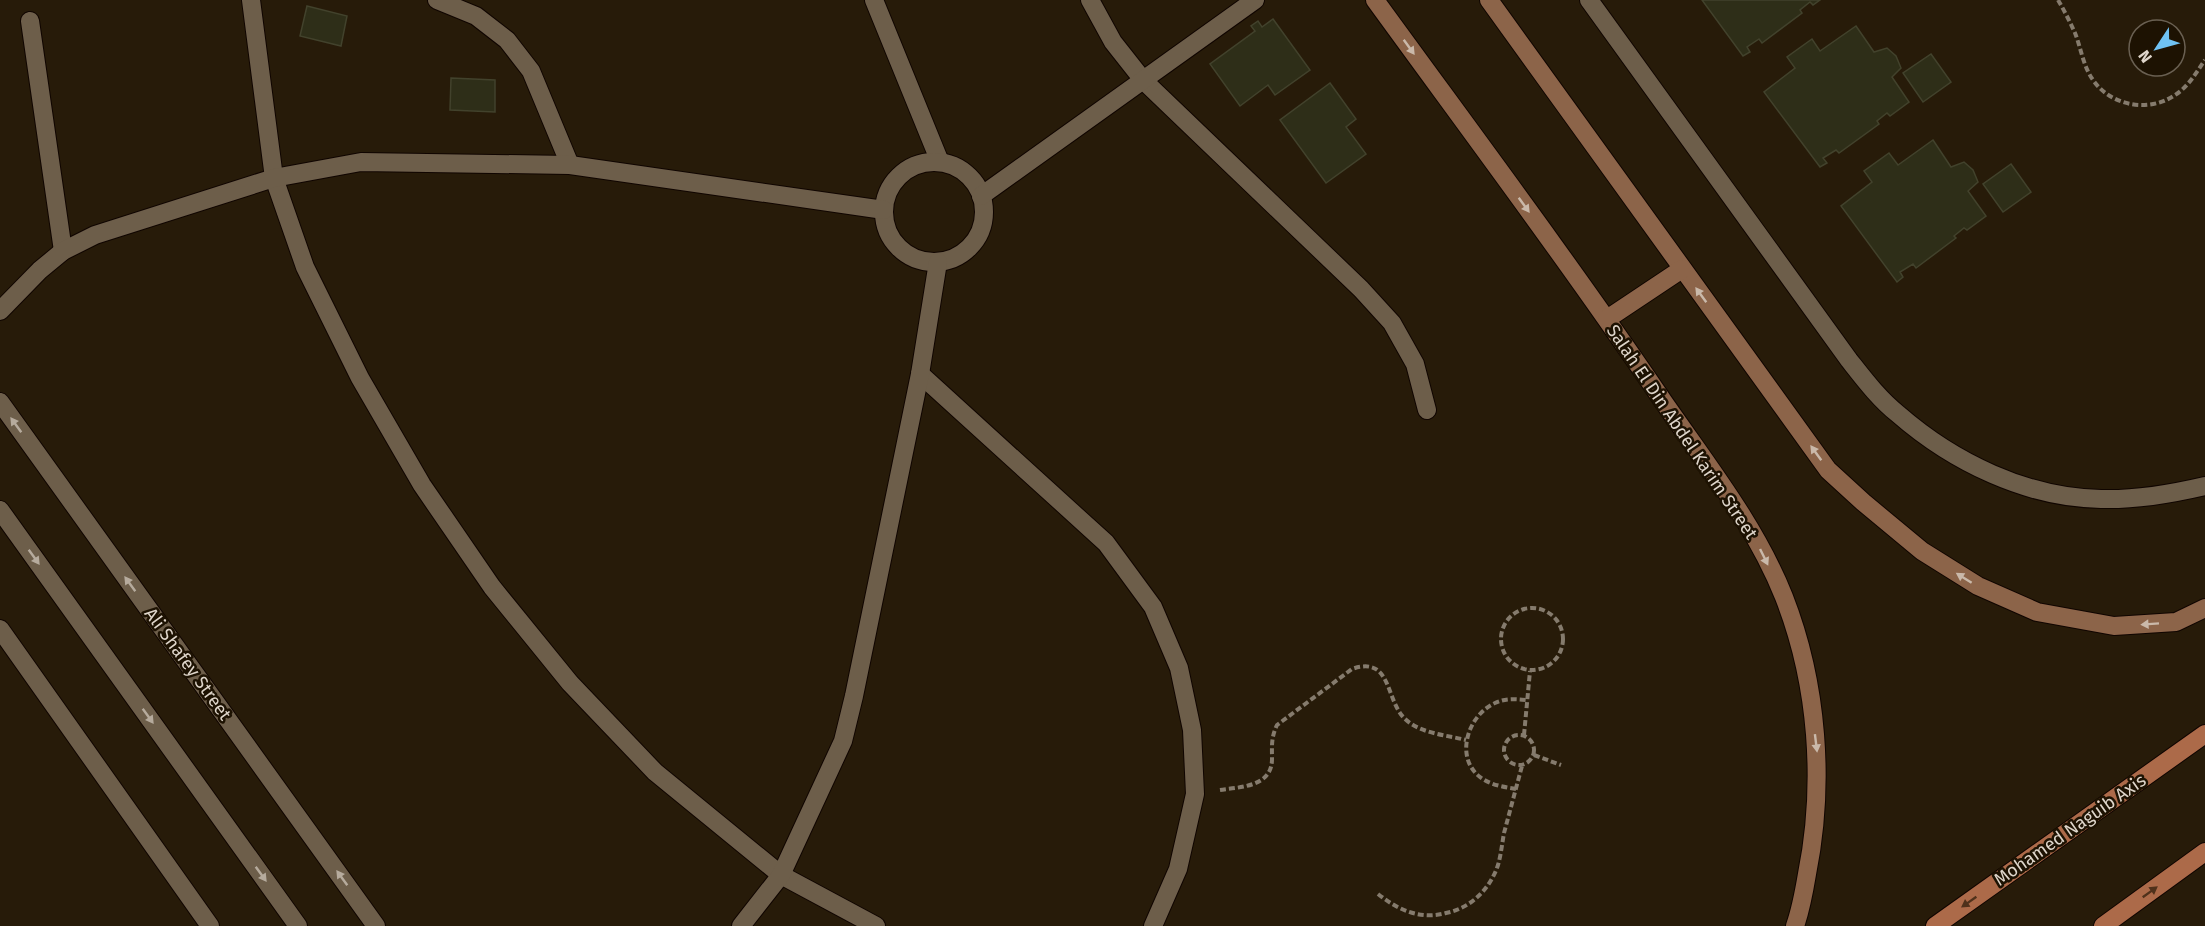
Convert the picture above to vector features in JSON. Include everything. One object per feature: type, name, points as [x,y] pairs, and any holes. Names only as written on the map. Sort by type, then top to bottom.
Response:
[{"type":"main road","name":"Salah El Din Abdel Karim Street","points":[[1375,0],[1607,319],[1748,525],[1784,597],[1807,674],[1818,754],[1815,834],[1795,926]]},
{"type":"main road","points":[[1489,0],[1828,470],[1863,502],[1922,551],[1978,586],[2037,612],[2114,626],[2176,622],[2205,608]]},
{"type":"main road","points":[[1607,319],[1682,269]]},
{"type":"main road","name":"Mohamed Naguib Axis","points":[[1935,926],[2205,734]]},
{"type":"main road","points":[[2103,926],[2205,852]]},
{"type":"street","points":[[251,0],[274,178],[306,267],[360,378],[422,485],[492,586],[570,682],[655,772],[781,875],[876,926]]},
{"type":"street","points":[[437,0],[476,16],[507,40],[531,71],[570,165]]},
{"type":"street","points":[[874,0],[940,162]]},
{"type":"street","points":[[1090,0],[1113,42],[1143,80],[1361,289],[1392,323],[1415,364],[1427,410]]},
{"type":"street","points":[[981,196],[1255,0]]},
{"type":"street","points":[[1589,0],[1848,360],[1896,413],[1925,436],[1955,455],[1989,472],[2024,486],[2062,495],[2099,499],[2135,498],[2171,494],[2205,486]]},
{"type":"street","points":[[30,21],[63,251]]},
{"type":"street","points":[[0,311],[40,270],[63,251],[95,235],[274,178],[361,162],[570,165],[884,210]]},
{"type":"street","points":[[940,162],[953,166],[975,183],[981,196],[984,211],[982,226],[976,240],[966,251],[953,259],[938,262],[917,259],[899,248],[887,230],[884,210],[887,194],[896,179],[908,169],[923,163],[940,162]]},
{"type":"street","points":[[741,926],[781,875],[843,741],[859,674],[920,374],[938,262]]},
{"type":"street","points":[[920,374],[1106,543],[1153,607],[1179,668],[1192,730],[1195,794],[1178,869],[1153,926]]},
{"type":"street","name":"Ali Shafey Street","points":[[0,402],[376,926]]},
{"type":"street","points":[[0,510],[298,926]]},
{"type":"street","points":[[0,629],[210,926]]},
{"type":"path","points":[[2058,0],[2092,79],[2103,92],[2118,100],[2134,105],[2164,102],[2188,84],[2205,60]]},
{"type":"path","points":[[1533,608],[1545,611],[1555,619],[1561,629],[1563,641],[1560,653],[1552,663],[1542,669],[1530,671],[1518,668],[1508,661],[1502,650],[1500,638],[1503,626],[1511,616],[1521,610],[1533,608]]},
{"type":"path","points":[[1195,794],[1252,785],[1262,780],[1269,772],[1272,762],[1271,738],[1277,725],[1352,669],[1362,666],[1372,667],[1381,672],[1387,680],[1395,705],[1406,719],[1421,729],[1467,740]]},
{"type":"path","points":[[1524,735],[1530,671]]},
{"type":"path","points":[[1516,789],[1497,785],[1480,777],[1469,764],[1467,740],[1472,725],[1480,713],[1493,703],[1509,698],[1527,700]]},
{"type":"path","points":[[1516,734],[1524,735],[1531,740],[1534,755],[1522,766],[1514,765],[1507,760],[1504,745],[1516,734]]},
{"type":"path","points":[[1534,755],[1561,765]]},
{"type":"path","points":[[1378,894],[1395,907],[1415,915],[1436,916],[1457,911],[1475,900],[1489,884],[1498,864],[1522,766]]},
{"type":"building","points":[[1702,0],[1820,0],[1813,5],[1810,2],[1800,10],[1802,13],[1762,43],[1759,39],[1747,47],[1750,52],[1743,56]]},
{"type":"building","points":[[307,6],[347,16],[341,46],[300,36]]},
{"type":"building","points":[[1273,19],[1310,70],[1275,95],[1268,85],[1240,106],[1210,64],[1255,31],[1251,26],[1258,21],[1262,27]]},
{"type":"building","points":[[1856,26],[1874,52],[1887,48],[1896,56],[1901,68],[1892,77],[1909,102],[1890,116],[1887,113],[1877,121],[1879,124],[1839,153],[1836,150],[1823,158],[1827,163],[1820,167],[1764,92],[1795,68],[1787,57],[1812,39],[1820,51]]},
{"type":"building","points":[[1931,54],[1951,82],[1923,102],[1903,73]]},
{"type":"building","points":[[451,78],[495,80],[495,112],[450,110]]},
{"type":"building","points":[[1330,83],[1356,119],[1346,127],[1366,154],[1326,183],[1280,120]]},
{"type":"building","points":[[1933,140],[1951,167],[1964,162],[1973,170],[1978,182],[1968,191],[1986,216],[1967,230],[1964,228],[1954,236],[1956,238],[1916,268],[1913,264],[1900,272],[1903,277],[1897,282],[1841,206],[1872,182],[1864,171],[1889,153],[1898,165]]},
{"type":"building","points":[[2011,164],[2031,192],[2003,212],[1983,184]]}]
